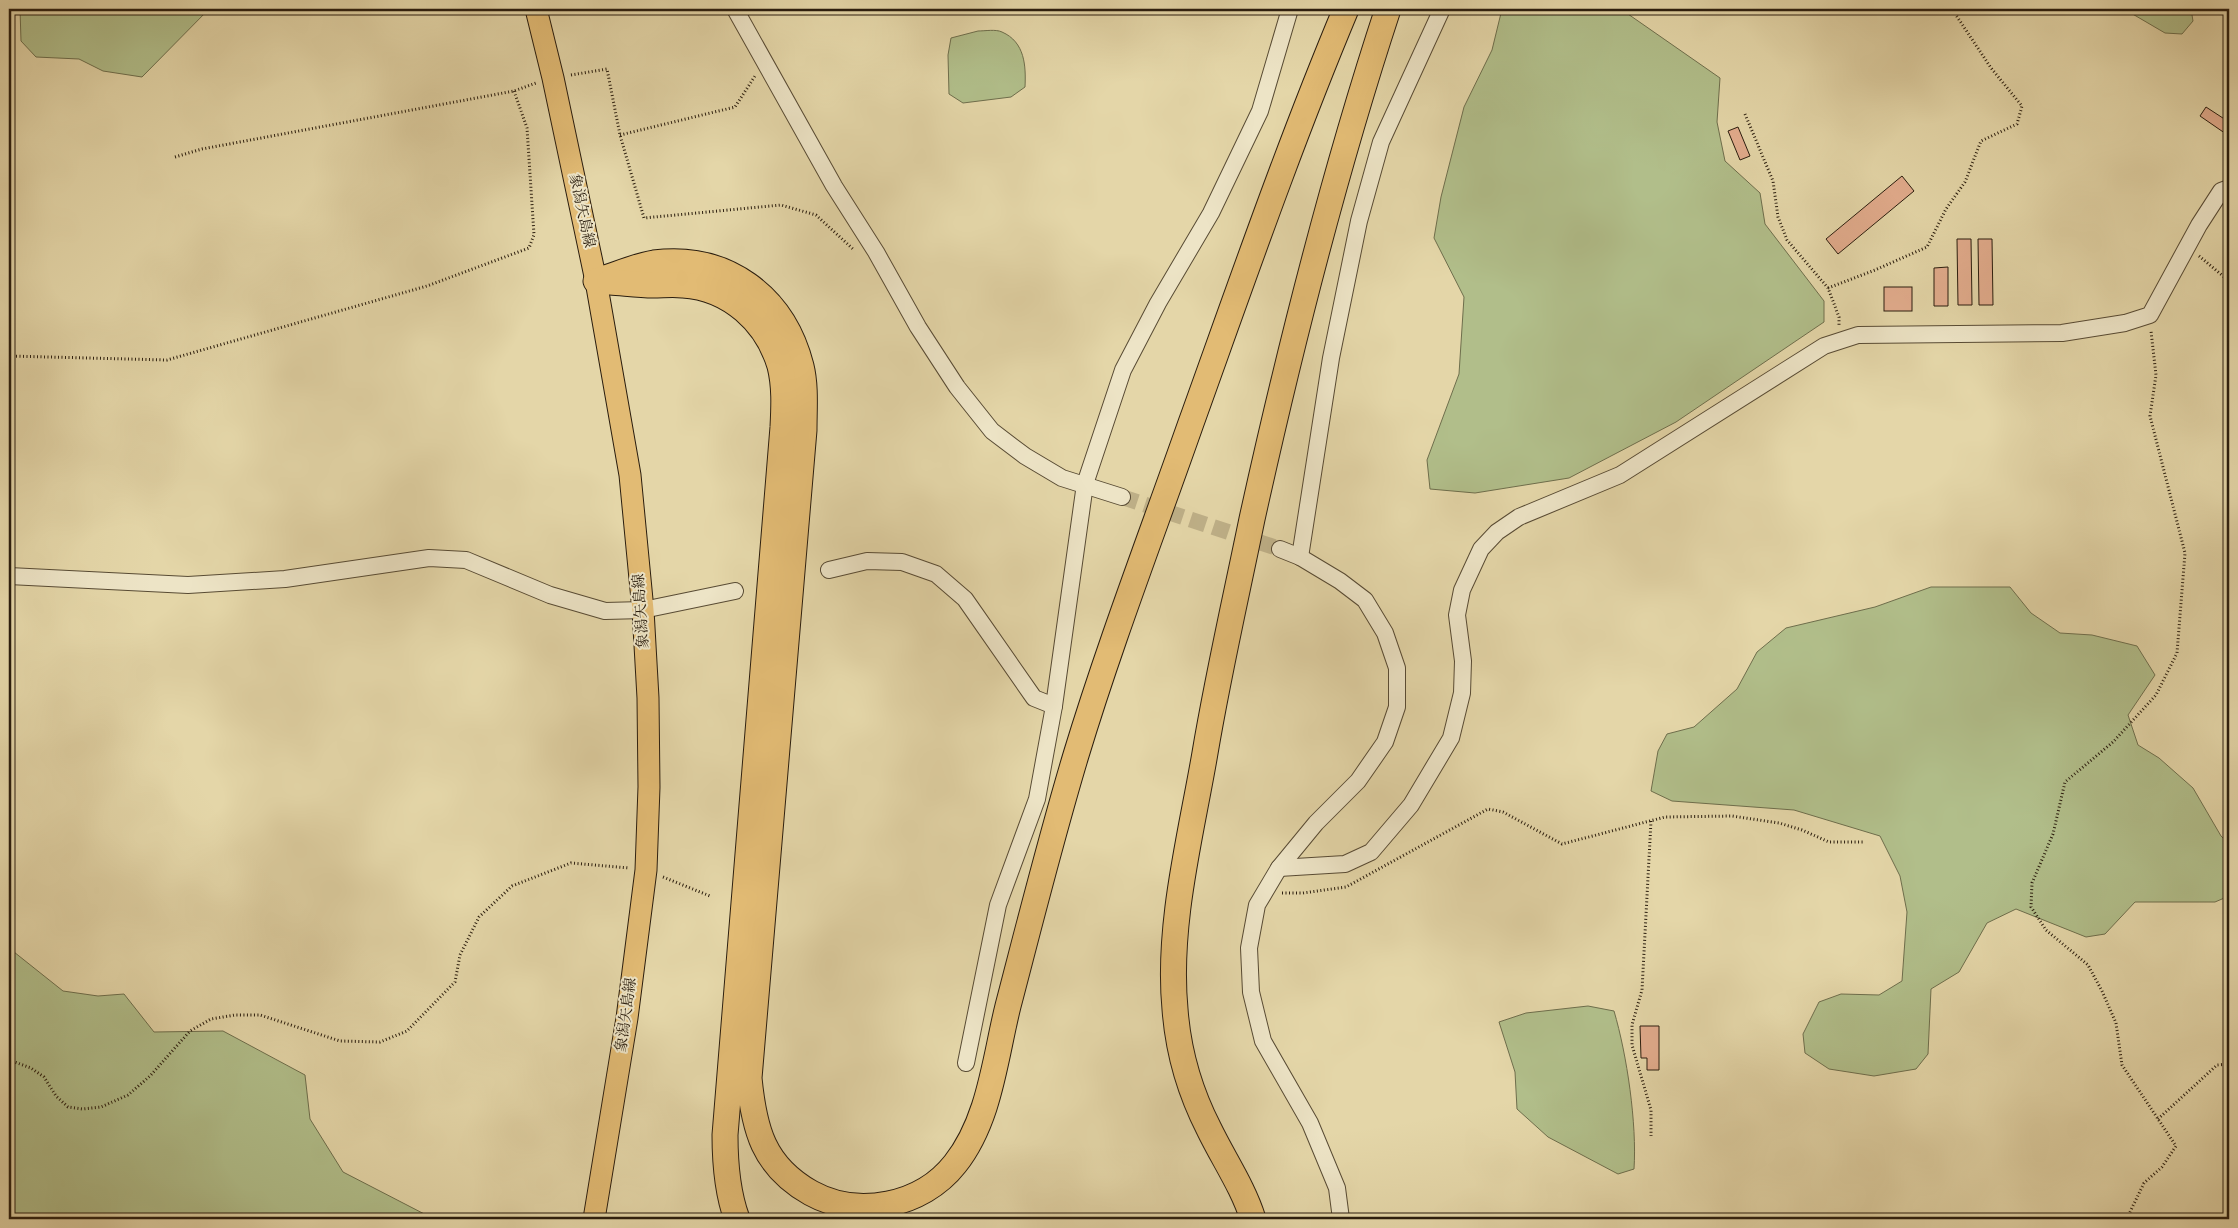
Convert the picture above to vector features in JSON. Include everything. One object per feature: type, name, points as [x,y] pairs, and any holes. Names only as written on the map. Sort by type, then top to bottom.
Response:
[{"type":"highway","points":[[596,282],[652,264],[684,262],[710,266],[736,276],[759,292],[777,312],[792,339],[801,367],[804,430],[749,1078],[753,1114],[761,1141],[778,1167],[796,1184],[821,1198],[850,1205],[881,1206],[910,1198],[934,1185],[954,1165],[972,1138],[986,1100],[1044,867],[1077,751],[1116,634],[1307,101],[1346,9]]},
{"type":"highway","points":[[1253,1219],[1242,1189],[1209,1129],[1193,1093],[1182,1054],[1174,1001],[1173,968],[1176,927],[1216,687],[1303,297],[1357,102],[1388,9]]},
{"type":"highway","points":[[596,282],[684,285],[712,291],[736,302],[756,320],[771,343],[780,367],[784,397],[783,427],[725,1135],[725,1169],[731,1203],[737,1219]]},
{"type":"main road","name":"象潟矢島線","points":[[536,9],[553,78],[596,282],[630,475],[643,610],[648,698],[649,787],[646,870],[628,1018],[594,1219]]},
{"type":"street","points":[[735,9],[834,186],[876,252],[918,327],[957,387],[992,431],[1025,456],[1062,478],[1122,497]]},
{"type":"street","points":[[966,1063],[998,905],[1037,799],[1054,706],[1085,484],[1123,370],[1158,303],[1211,213],[1260,111],[1290,9]]},
{"type":"street","points":[[1300,557],[1331,358],[1360,221],[1381,142],[1442,9]]},
{"type":"street","points":[[1279,868],[1345,864],[1371,852],[1411,806],[1451,738],[1462,693],[1462,661],[1457,615],[1462,590],[1480,549],[1497,532],[1519,517],[1620,475],[1824,346],[1858,335],[2062,333],[2125,323],[2150,315],[2187,246],[2221,191],[2229,188]]},
{"type":"street","points":[[1280,549],[1300,557],[1340,581],[1365,600],[1385,632],[1397,668],[1397,707],[1385,742],[1358,782],[1316,823],[1279,868],[1257,905],[1249,948],[1251,992],[1263,1041],[1310,1123],[1337,1188],[1341,1219]]},
{"type":"street","points":[[9,576],[188,585],[285,579],[430,558],[466,560],[550,595],[605,611],[643,610],[735,591]]},
{"type":"street","points":[[829,570],[867,561],[902,562],[936,574],[965,599],[1034,698],[1054,706]]},
{"type":"path","points":[[1828,288],[1927,247],[1946,210],[1965,182],[1981,141],[2016,124],[2022,106],[1991,68],[1952,9]]},
{"type":"path","points":[[620,135],[735,107],[764,61]]},
{"type":"path","points":[[175,157],[202,149],[514,91],[553,78],[607,69],[620,135],[644,218],[781,205],[816,215],[856,252]]},
{"type":"path","points":[[9,356],[167,360],[427,286],[529,248],[534,235],[527,128],[514,91]]},
{"type":"path","points":[[1745,114],[1773,180],[1778,217],[1787,240],[1828,288],[1839,317],[1840,341]]},
{"type":"path","points":[[2187,246],[2229,281]]},
{"type":"path","points":[[2129,1219],[2129,1214],[2144,1183],[2162,1167],[2176,1146],[2122,1065],[2116,1023],[2102,990],[2088,965],[2046,930],[2031,907],[2032,883],[2052,834],[2065,782],[2113,742],[2156,695],[2177,653],[2185,553],[2150,416],[2156,376],[2150,315]]},
{"type":"path","points":[[1264,893],[1303,893],[1346,887],[1488,809],[1503,812],[1562,844],[1665,817],[1732,816],[1779,823],[1802,830],[1829,842],[1865,842]]},
{"type":"path","points":[[1651,821],[1642,990],[1632,1025],[1632,1045],[1651,1110],[1651,1136]]},
{"type":"path","points":[[9,1060],[31,1068],[44,1077],[56,1096],[68,1107],[82,1109],[101,1107],[128,1095],[150,1076],[190,1031],[211,1020],[235,1015],[260,1015],[340,1042],[380,1042],[407,1031],[455,982],[460,955],[479,917],[512,886],[572,863],[646,870],[710,896]]},
{"type":"path","points":[[2158,1119],[2217,1065],[2229,1064]]},
{"type":"green space","points":[[20,9],[209,9],[142,77],[103,71],[79,59],[36,57],[21,41]]},
{"type":"green space","points":[[1502,9],[1625,9],[1628,14],[1720,78],[1717,122],[1725,161],[1760,193],[1765,224],[1824,301],[1824,322],[1676,422],[1569,478],[1475,493],[1430,489],[1427,460],[1459,374],[1464,297],[1434,238],[1441,197],[1464,107],[1492,50]]},
{"type":"green space","points":[[2124,9],[2191,9],[2193,21],[2182,34],[2165,33]]},
{"type":"green space","points":[[978,31],[1000,31],[1010,36],[1020,48],[1024,63],[1025,87],[1011,97],[963,103],[949,94],[948,55],[951,38]]},
{"type":"green space","points":[[1931,587],[2010,587],[2031,613],[2060,633],[2092,635],[2137,646],[2155,675],[2128,715],[2138,745],[2159,758],[2193,788],[2221,836],[2229,844],[2229,896],[2215,902],[2135,902],[2105,934],[2086,937],[2016,909],[1987,923],[1959,972],[1931,989],[1928,1054],[1916,1069],[1874,1076],[1829,1069],[1805,1053],[1803,1034],[1819,1002],[1841,994],[1879,995],[1902,981],[1907,912],[1900,876],[1880,836],[1794,810],[1672,801],[1651,791],[1658,751],[1667,734],[1694,727],[1737,689],[1757,652],[1786,628],[1875,607]]},
{"type":"green space","points":[[9,948],[63,991],[98,996],[124,994],[154,1032],[223,1031],[305,1075],[310,1119],[343,1172],[434,1219],[9,1219]]},
{"type":"green space","points":[[1588,1006],[1614,1011],[1627,1068],[1634,1132],[1634,1169],[1618,1174],[1548,1137],[1517,1109],[1515,1072],[1499,1022],[1526,1013]]},
{"type":"building","points":[[2206,107],[2229,122],[2229,136],[2200,116]]},
{"type":"building","points":[[1738,127],[1750,156],[1740,160],[1728,131]]},
{"type":"building","points":[[1902,176],[1914,191],[1838,254],[1826,239]]},
{"type":"building","points":[[1957,239],[1971,239],[1972,305],[1958,305]]},
{"type":"building","points":[[1978,239],[1992,239],[1993,305],[1979,305]]},
{"type":"building","points":[[1948,267],[1948,306],[1934,306],[1934,268]]},
{"type":"building","points":[[1884,287],[1912,287],[1912,311],[1884,311]]},
{"type":"building","points":[[1640,1026],[1659,1026],[1659,1070],[1647,1070],[1647,1058],[1641,1058]]},
{"type":"tunnel","points":[[1122,497],[1280,549]]}]
